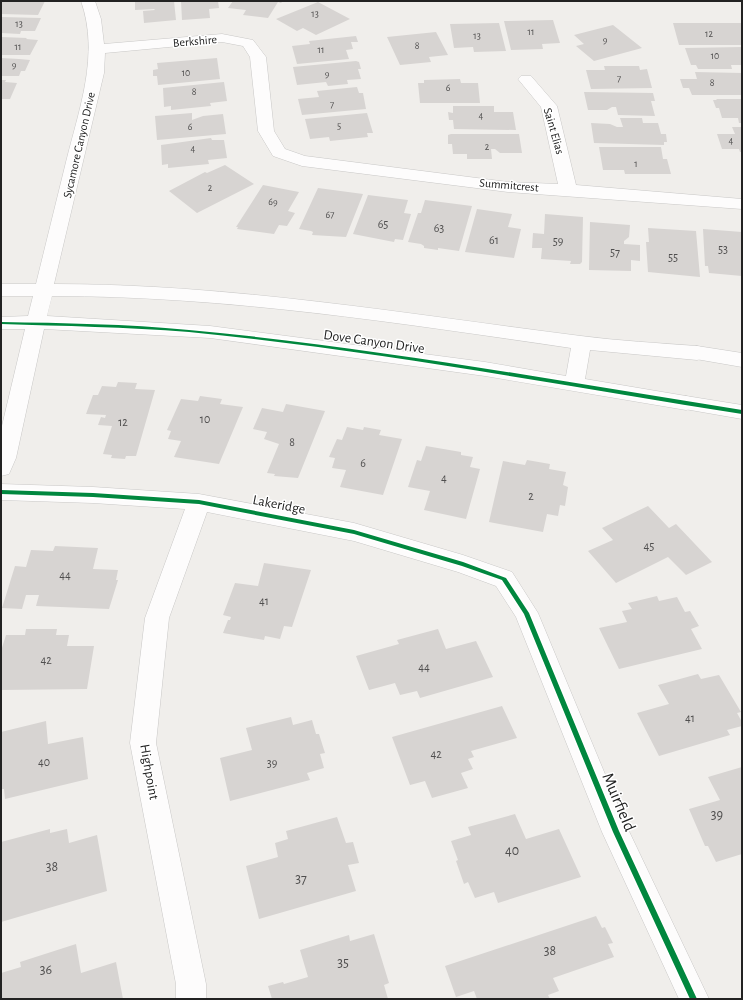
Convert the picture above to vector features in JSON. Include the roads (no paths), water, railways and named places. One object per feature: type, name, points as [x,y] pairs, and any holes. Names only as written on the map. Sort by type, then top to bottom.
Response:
[{"type":"street","name":"Sycamore Canyon Drive","points":[[1,468],[9,443],[36,322],[96,73],[98,49],[96,26],[88,1]]},
{"type":"street","name":"Berkshire","points":[[98,49],[222,38],[248,43],[258,57],[266,131],[279,152]]},
{"type":"street","name":"Saint Elias","points":[[526,79],[549,106],[568,190]]},
{"type":"street","name":"Summitcrest","points":[[279,152],[302,161],[508,187],[568,190],[742,204]]},
{"type":"street","name":"Dove Canyon Drive","points":[[1,290],[88,290],[245,299],[582,343],[697,353],[742,360]]},
{"type":"street","name":"Dove Canyon Drive","points":[[1,323],[36,322],[210,332],[485,369],[742,412]]},
{"type":"street","points":[[574,384],[582,343]]},
{"type":"street","name":"Lakeridge","points":[[1,492],[93,495],[199,502],[354,532],[463,564],[504,579],[526,613]]},
{"type":"street","name":"Highpoint","points":[[191,999],[191,984],[143,742],[157,618],[199,502]]},
{"type":"street","name":"Muirfield","points":[[526,613],[616,832],[694,999]]}]
